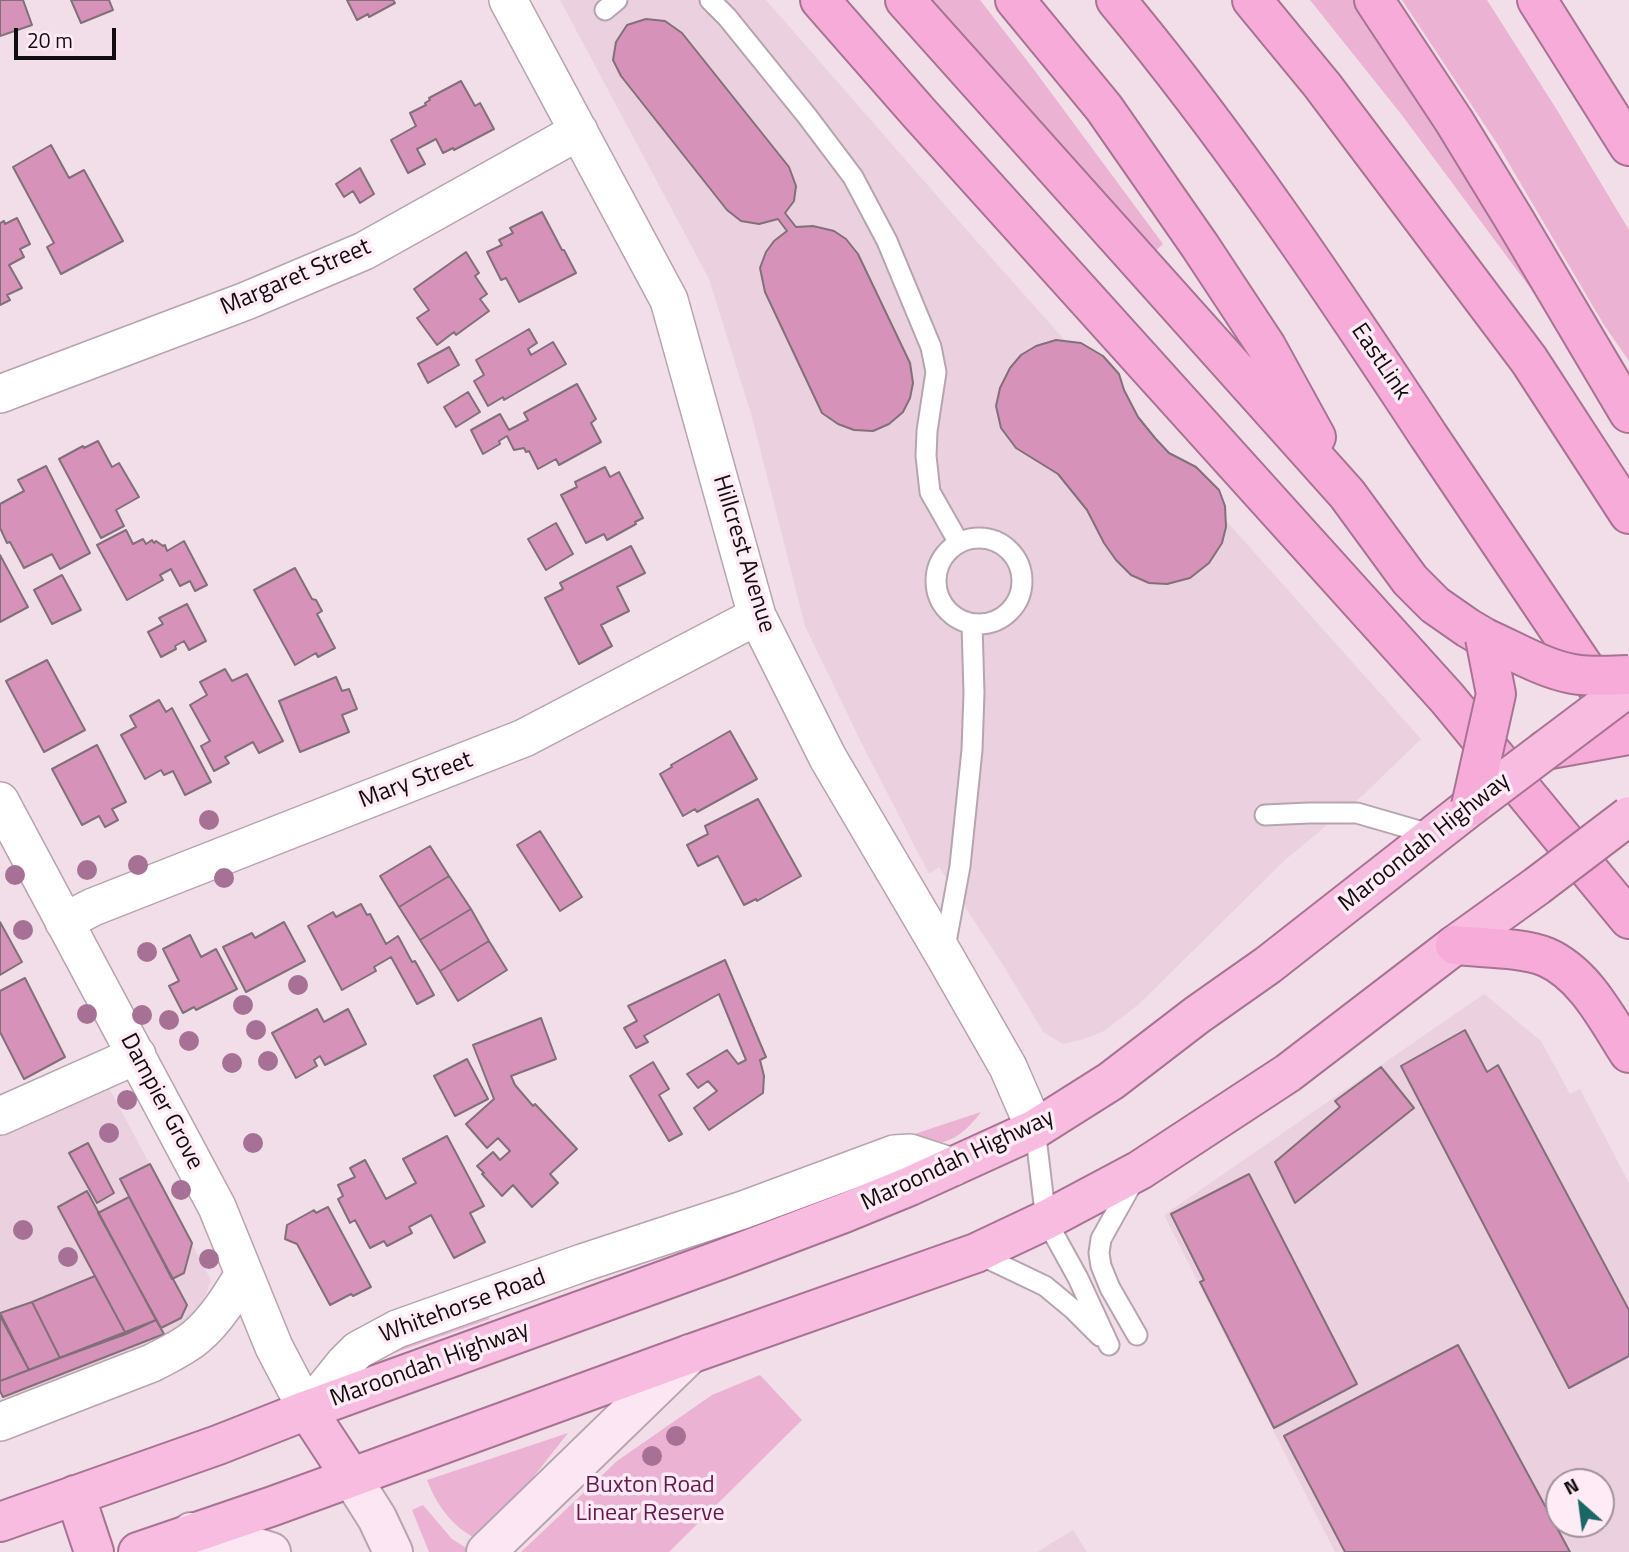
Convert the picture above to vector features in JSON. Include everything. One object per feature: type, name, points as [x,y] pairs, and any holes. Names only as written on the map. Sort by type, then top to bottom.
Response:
[{"type":"highway","points":[[820,0],[1447,698],[1629,919]]},
{"type":"highway","points":[[905,0],[1347,494],[1410,580],[1435,605],[1485,638],[1542,664],[1573,674],[1629,675]]},
{"type":"highway","points":[[1015,0],[1104,108],[1200,246],[1266,346],[1347,494]]},
{"type":"highway","name":"EastLink","points":[[1116,0],[1243,165],[1314,265],[1629,735]]},
{"type":"highway","points":[[1252,0],[1322,85],[1529,360],[1629,514]]},
{"type":"highway","points":[[1374,0],[1461,132],[1629,413]]},
{"type":"highway","points":[[1537,0],[1629,146]]},
{"type":"highway","points":[[1471,806],[1496,694],[1485,638]]},
{"type":"highway","name":"Maroondah Highway","points":[[307,1410],[855,1209],[1035,1129],[1111,1081],[1268,965],[1433,835],[1629,687]]},
{"type":"highway","points":[[1545,750],[1629,735]]},
{"type":"highway","points":[[138,1552],[184,1542],[351,1476],[976,1253],[1046,1220],[1140,1170],[1288,1073],[1629,816]]},
{"type":"highway","points":[[1455,945],[1528,952],[1563,966],[1581,983],[1629,1053]]},
{"type":"highway","points":[[0,1522],[218,1445],[307,1410],[351,1476]]},
{"type":"highway","points":[[75,1495],[94,1552]]},
{"type":"main road","points":[[486,1552],[690,1354]]},
{"type":"main road","points":[[351,1476],[377,1518],[393,1552]]},
{"type":"main road","points":[[184,1542],[253,1546],[271,1552]]},
{"type":"street","name":"Hillcrest Avenue","points":[[508,0],[669,300],[757,616],[828,758],[1015,1081],[1035,1129]]},
{"type":"street","name":"Margaret Street","points":[[0,394],[246,301],[364,251],[579,131]]},
{"type":"street","name":"Mary Street","points":[[64,922],[93,907],[524,738],[757,616]]},
{"type":"street","name":"Dampier Grove","points":[[0,801],[217,1207],[280,1360],[307,1410]]},
{"type":"street","points":[[0,1116],[136,1055]]},
{"type":"street","points":[[0,1422],[152,1363],[176,1351],[195,1338],[212,1321],[244,1274]]},
{"type":"lane","points":[[710,0],[727,17],[807,116],[853,177],[887,241],[932,346],[936,372],[926,456],[930,492],[959,543]]},
{"type":"lane","points":[[972,538],[987,538],[1001,543],[1012,553],[1022,580],[1020,594],[1002,618],[988,623],[972,624],[959,620],[948,612],[940,601],[936,575],[940,562],[948,551],[959,543],[972,538]]},
{"type":"lane","points":[[944,955],[960,866],[972,750],[972,624]]},
{"type":"lane","points":[[1265,815],[1357,813],[1433,835]]},
{"type":"lane","points":[[976,1253],[1045,1286],[1109,1345],[1079,1278],[1046,1220],[1035,1129]]},
{"type":"lane","points":[[1138,1335],[1110,1288],[1099,1253],[1101,1239],[1140,1170]]},
{"type":"shaded area","points":[[560,0],[766,0],[979,244],[1421,739],[1363,795],[1285,860],[1138,1005],[1104,1031],[1063,1044],[1044,1033],[939,867],[929,874],[805,626],[752,417],[709,279]]},
{"type":"shaded area","points":[[1484,994],[1541,1041],[1570,1094],[1580,1089],[1629,1183],[1629,1552],[1335,1552],[1164,1215]]},
{"type":"shaded area","points":[[96,1063],[211,1280],[194,1326],[0,1403],[0,1102]]},
{"type":"shaded area","points":[[1073,1530],[1087,1552],[1037,1552]]},
{"type":"green space","points":[[922,0],[980,0],[1163,244],[1152,254]]},
{"type":"green space","points":[[1310,0],[1353,0],[1425,107],[1551,316],[1401,114]]},
{"type":"green space","points":[[1402,0],[1487,0],[1557,110],[1629,230],[1629,361],[1604,325],[1498,145]]},
{"type":"green space","points":[[981,1112],[966,1129],[947,1141],[928,1144],[899,1139]]},
{"type":"green space","points":[[480,1311],[490,1319],[383,1357],[408,1337]]},
{"type":"green space","name":"Buxton Road Linear Reserve","points":[[760,1375],[802,1420],[669,1552],[521,1552],[617,1461],[712,1395]]},
{"type":"green space","points":[[568,1433],[516,1499],[479,1540],[461,1529],[447,1515],[427,1480]]},
{"type":"green space","points":[[423,1505],[452,1539],[468,1549],[468,1552],[429,1552],[412,1510]]},
{"type":"building","points":[[0,0],[23,0],[32,25],[0,36]]},
{"type":"building","points":[[71,0],[109,0],[113,10],[81,23]]},
{"type":"building","points":[[347,0],[393,0],[395,3],[369,17],[368,14],[357,20]]},
{"type":"building","points":[[646,19],[665,21],[682,33],[789,167],[796,186],[794,201],[785,213],[796,227],[813,226],[834,231],[846,239],[858,254],[910,363],[913,383],[910,398],[903,412],[889,424],[873,431],[854,430],[838,424],[822,413],[765,292],[760,268],[774,241],[787,231],[778,219],[759,224],[741,221],[727,210],[621,76],[613,60],[616,42],[627,25]]},
{"type":"building","points":[[461,81],[475,106],[480,103],[494,129],[443,153],[436,139],[417,149],[425,164],[408,173],[391,140],[416,126],[410,113],[426,105],[429,98]]},
{"type":"building","points":[[51,145],[69,178],[84,170],[123,241],[61,274],[47,247],[54,243],[13,167]]},
{"type":"building","points":[[360,168],[374,194],[360,203],[353,191],[344,197],[336,184]]},
{"type":"building","points":[[542,212],[576,273],[519,302],[506,278],[501,280],[487,252],[502,245],[499,240],[513,233],[510,228]]},
{"type":"building","points":[[17,218],[30,244],[20,249],[24,257],[9,265],[22,288],[7,295],[10,300],[0,305],[0,223],[4,221],[5,224]]},
{"type":"building","points":[[466,252],[479,273],[475,276],[487,294],[480,299],[489,311],[437,345],[417,318],[429,310],[414,289]]},
{"type":"building","points":[[529,329],[537,343],[528,349],[531,355],[553,342],[566,364],[504,400],[503,397],[488,406],[474,381],[484,375],[476,360]]},
{"type":"building","points":[[1056,340],[1081,343],[1103,356],[1119,374],[1138,417],[1155,438],[1169,453],[1196,467],[1219,490],[1225,506],[1226,527],[1222,543],[1209,563],[1190,578],[1167,584],[1149,583],[1131,575],[1116,560],[1087,510],[1058,474],[1016,448],[1001,428],[996,406],[1000,388],[1010,368],[1021,355],[1036,346]]},
{"type":"building","points":[[449,347],[459,365],[428,383],[418,364]]},
{"type":"building","points":[[577,384],[596,419],[591,423],[601,442],[559,465],[556,459],[538,469],[529,451],[526,452],[524,448],[514,450],[507,436],[499,441],[500,444],[483,454],[471,430],[500,414],[509,430],[528,420],[524,413]]},
{"type":"building","points":[[468,392],[480,412],[456,427],[444,407]]},
{"type":"building","points":[[98,441],[112,467],[119,463],[139,497],[116,510],[124,526],[101,538],[59,459]]},
{"type":"building","points":[[46,466],[90,553],[60,569],[52,554],[24,568],[0,528],[0,504],[24,491],[18,480]]},
{"type":"building","points":[[605,467],[610,477],[619,472],[643,518],[607,540],[604,534],[586,543],[561,495],[577,487],[575,482]]},
{"type":"building","points":[[556,523],[573,554],[546,570],[528,539]]},
{"type":"building","points":[[126,530],[133,544],[143,539],[146,544],[152,540],[165,545],[167,551],[184,541],[207,585],[195,591],[190,581],[180,586],[171,569],[160,575],[163,580],[127,600],[97,545]]},
{"type":"building","points":[[631,546],[645,573],[617,587],[629,611],[601,625],[612,646],[579,664],[545,598],[563,589],[560,583]]},
{"type":"building","points":[[0,555],[28,607],[0,622]]},
{"type":"building","points":[[295,568],[322,611],[317,614],[335,648],[318,657],[316,653],[295,665],[254,590]]},
{"type":"building","points":[[62,575],[81,610],[52,624],[34,590]]},
{"type":"building","points":[[187,604],[206,641],[189,650],[184,641],[161,657],[148,632],[163,624],[159,618]]},
{"type":"building","points":[[47,660],[85,730],[44,752],[6,681]]},
{"type":"building","points":[[225,669],[232,681],[247,674],[283,741],[259,753],[253,742],[225,757],[229,763],[214,771],[201,746],[210,741],[190,705],[207,695],[200,682]]},
{"type":"building","points":[[336,677],[342,691],[349,689],[357,709],[342,715],[349,732],[300,752],[279,701]]},
{"type":"building","points":[[159,700],[166,712],[172,708],[211,782],[185,795],[173,771],[164,775],[161,770],[145,779],[121,735],[136,727],[130,716]]},
{"type":"building","points":[[730,731],[757,779],[697,812],[695,809],[683,816],[660,774]]},
{"type":"building","points":[[97,745],[126,802],[112,809],[118,820],[105,827],[99,816],[82,825],[52,769]]},
{"type":"building","points":[[758,799],[801,876],[757,901],[756,899],[744,905],[718,856],[698,866],[687,845],[708,834],[705,826]]},
{"type":"building","points":[[540,831],[582,897],[560,911],[517,845]]},
{"type":"building","points":[[430,846],[449,876],[399,907],[380,876]]},
{"type":"building","points":[[449,876],[471,909],[420,940],[399,907]]},
{"type":"building","points":[[361,904],[367,915],[370,914],[386,944],[398,936],[434,995],[417,1004],[391,957],[374,967],[376,971],[342,990],[308,926],[333,912],[336,917]]},
{"type":"building","points":[[471,909],[489,941],[440,971],[420,940]]},
{"type":"building","points":[[0,922],[22,962],[0,975]]},
{"type":"building","points":[[284,922],[305,961],[246,992],[223,947],[252,933],[255,938]]},
{"type":"building","points":[[190,935],[201,957],[216,949],[237,989],[196,1010],[194,1007],[183,1013],[169,986],[179,981],[163,949]]},
{"type":"building","points":[[489,941],[507,970],[458,1001],[440,971]]},
{"type":"building","points":[[725,960],[766,1057],[760,1060],[764,1076],[763,1093],[709,1130],[694,1108],[717,1091],[708,1081],[698,1088],[687,1074],[727,1050],[738,1064],[746,1060],[719,994],[644,1036],[648,1042],[636,1048],[624,1028],[637,1021],[628,1006]]},
{"type":"building","points":[[25,978],[65,1057],[24,1079],[0,1032],[0,991]]},
{"type":"building","points":[[317,1009],[324,1022],[348,1009],[366,1044],[325,1065],[320,1056],[314,1060],[317,1066],[296,1078],[272,1033]]},
{"type":"building","points":[[541,1018],[556,1059],[511,1076],[533,1106],[535,1104],[577,1149],[550,1174],[558,1183],[532,1207],[513,1185],[502,1196],[482,1174],[484,1173],[477,1166],[493,1152],[500,1160],[510,1151],[498,1138],[487,1148],[466,1124],[494,1099],[473,1045]]},
{"type":"building","points":[[1465,1030],[1487,1072],[1498,1065],[1629,1310],[1629,1356],[1569,1388],[1401,1066]]},
{"type":"building","points":[[467,1059],[488,1099],[455,1116],[434,1076]]},
{"type":"building","points":[[653,1062],[669,1089],[659,1095],[682,1134],[669,1141],[630,1076]]},
{"type":"building","points":[[1381,1067],[1414,1108],[1295,1203],[1275,1162],[1340,1107],[1335,1101]]},
{"type":"building","points":[[447,1136],[484,1206],[470,1213],[485,1242],[454,1258],[431,1215],[409,1227],[412,1233],[387,1246],[384,1241],[370,1248],[355,1220],[350,1223],[338,1199],[343,1196],[338,1185],[355,1177],[350,1168],[365,1160],[386,1199],[416,1183],[403,1159]]},
{"type":"building","points":[[88,1143],[114,1193],[97,1203],[69,1153]]},
{"type":"building","points":[[150,1164],[192,1243],[184,1273],[172,1279],[120,1179]]},
{"type":"building","points":[[1249,1174],[1357,1384],[1274,1428],[1200,1282],[1204,1280],[1171,1214]]},
{"type":"building","points":[[87,1191],[156,1320],[126,1334],[58,1207]]},
{"type":"building","points":[[129,1197],[187,1305],[181,1318],[161,1328],[98,1213]]},
{"type":"building","points":[[328,1207],[371,1287],[330,1305],[297,1244],[285,1239],[287,1225],[314,1210],[316,1213]]},
{"type":"building","points":[[95,1276],[126,1334],[60,1358],[32,1302]]},
{"type":"building","points":[[32,1302],[60,1358],[29,1370],[0,1313]]},
{"type":"building","points":[[0,1316],[29,1370],[0,1381]]},
{"type":"building","points":[[156,1320],[164,1334],[3,1397],[0,1391],[0,1381]]},
{"type":"building","points":[[1458,1345],[1545,1506],[1545,1538],[1562,1538],[1570,1552],[1345,1552],[1284,1436]]}]
